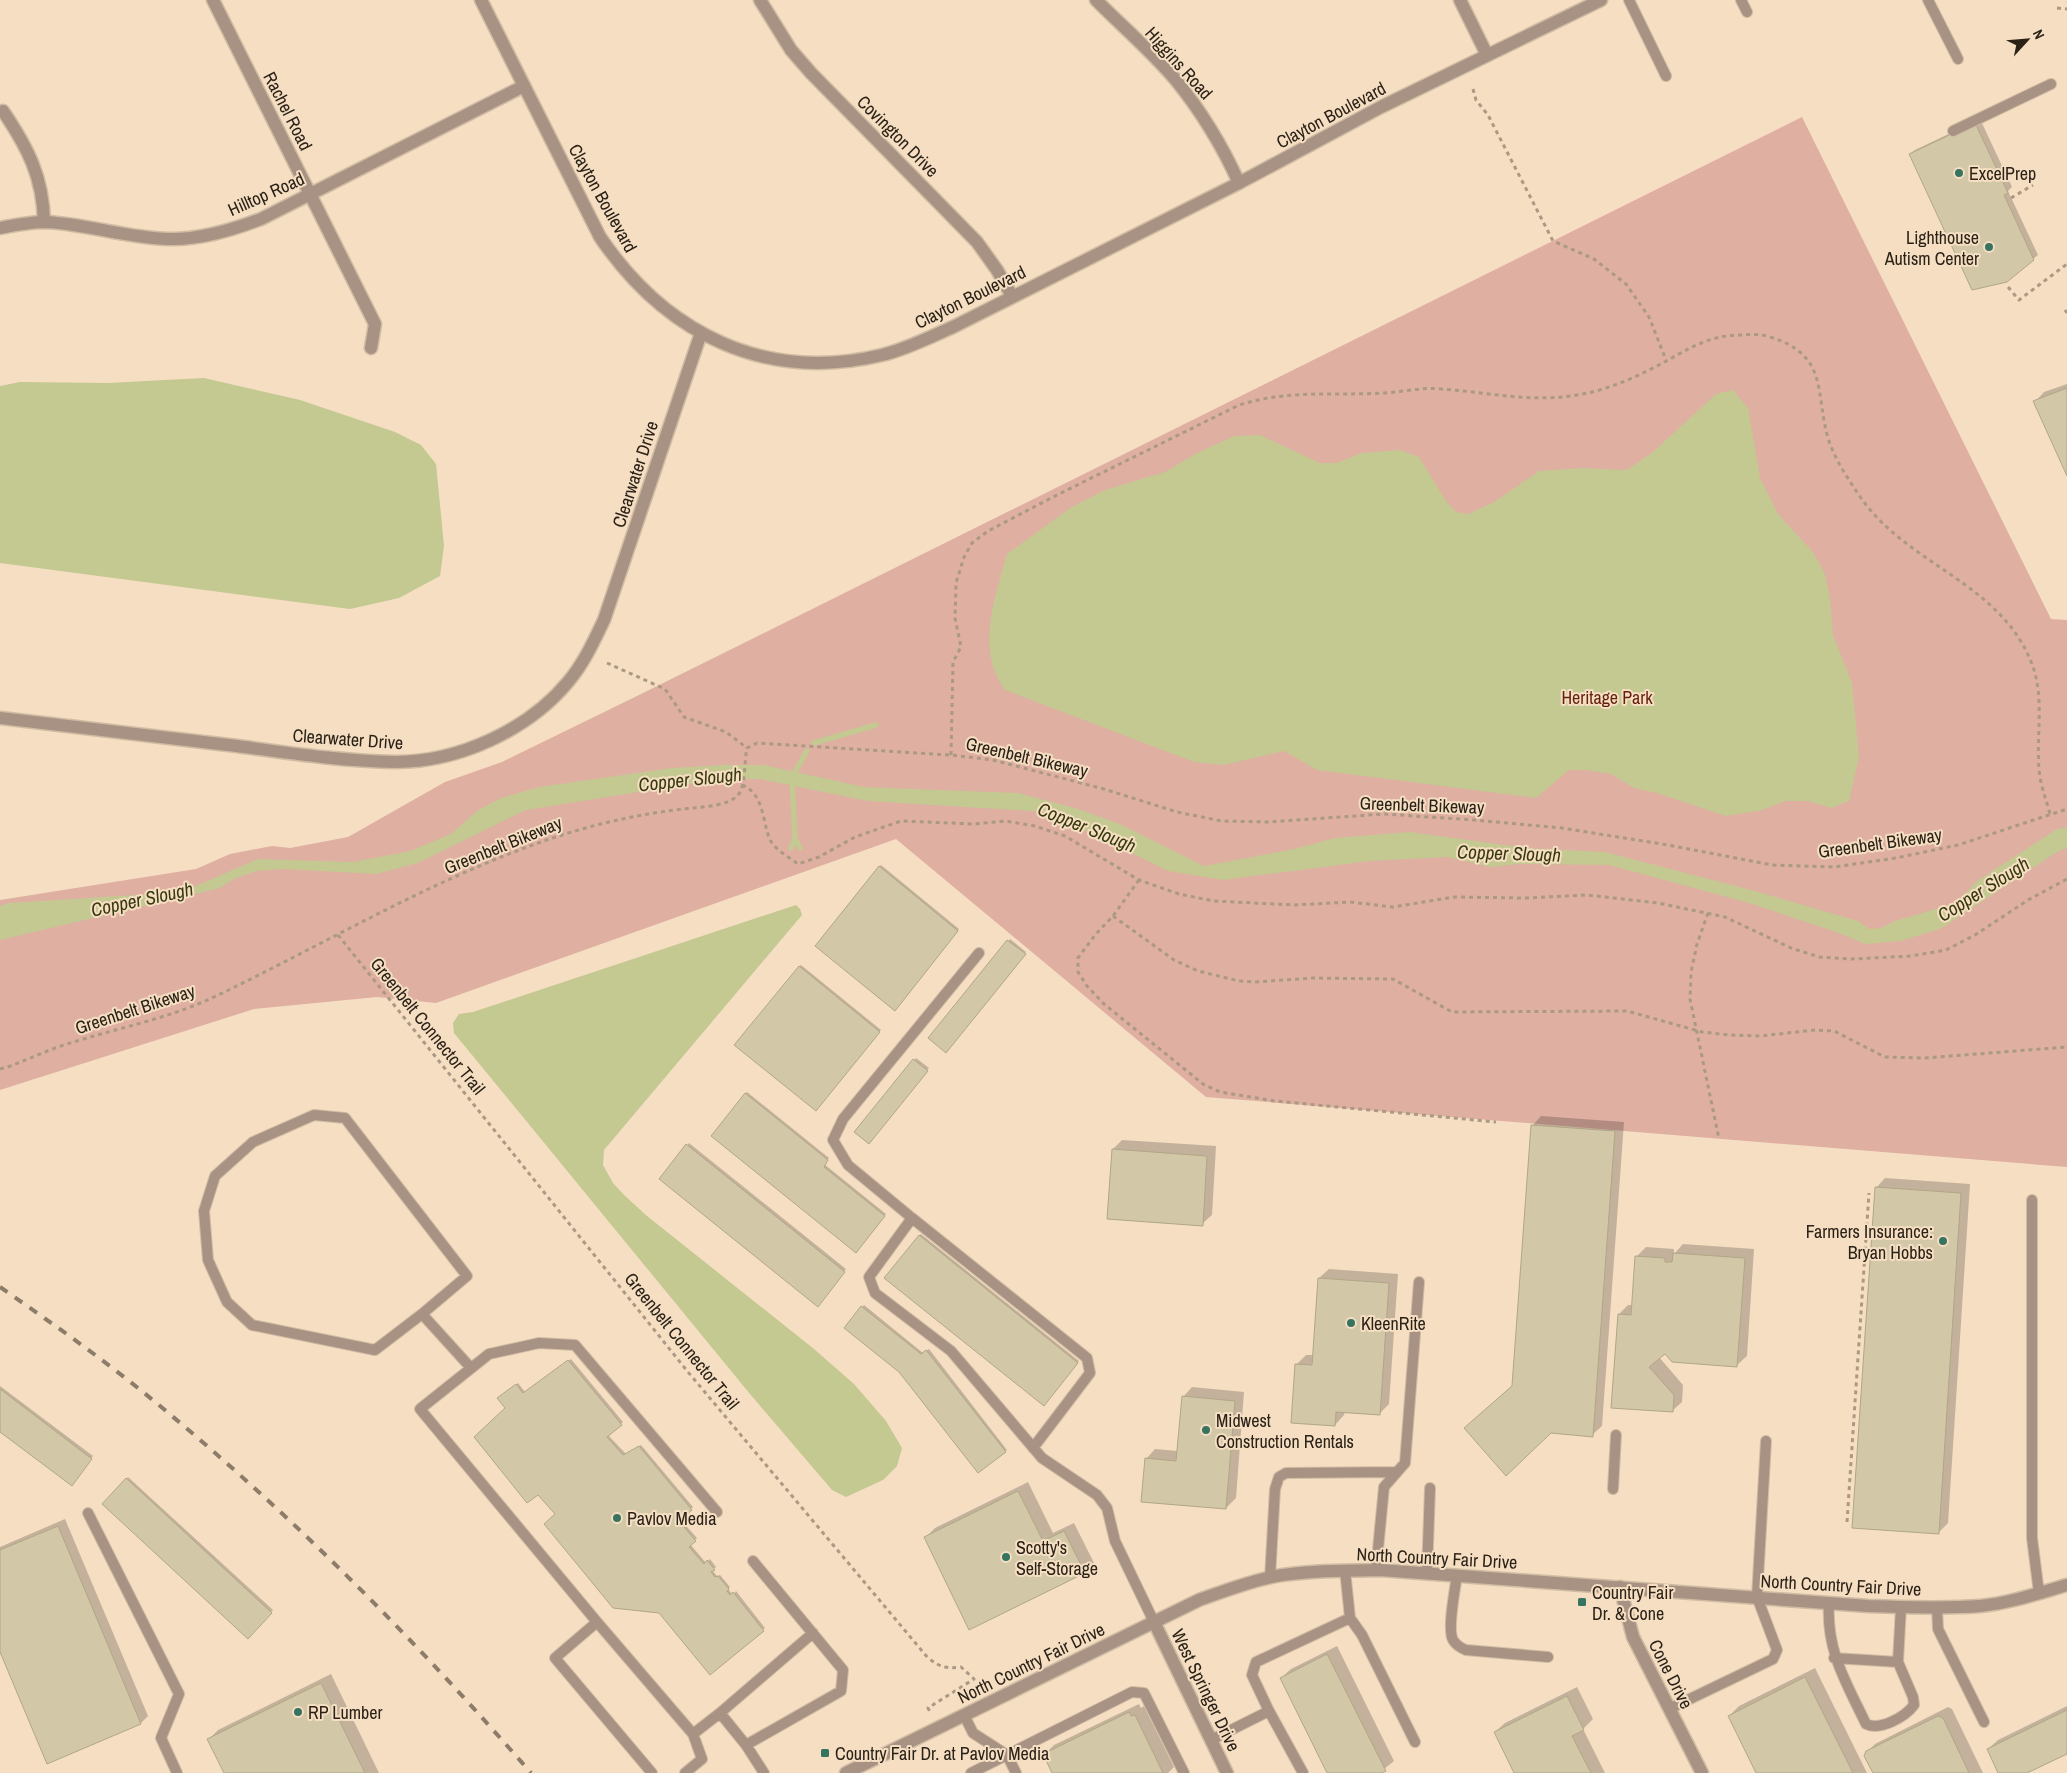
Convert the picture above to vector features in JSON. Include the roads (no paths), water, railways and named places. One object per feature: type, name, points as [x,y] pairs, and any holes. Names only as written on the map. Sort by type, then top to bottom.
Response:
[{"type":"street","name":"Rachel Road","points":[[213,0],[375,324],[371,348]]},
{"type":"street","name":"Clayton Boulevard","points":[[481,0],[600,237],[619,265],[642,290],[670,314],[727,346],[780,359],[816,362],[850,361],[906,348],[953,327],[1487,55],[1602,0]]},
{"type":"street","name":"Covington Drive","points":[[760,0],[792,50],[811,73],[977,242],[997,270],[1012,296]]},
{"type":"street","name":"Higgins Road","points":[[1096,0],[1173,77],[1198,108],[1224,150],[1239,183]]},
{"type":"street","points":[[1460,0],[1487,55]]},
{"type":"street","name":"Hilltop Road","points":[[0,228],[44,222],[70,224],[145,238],[195,237],[232,229],[261,219],[524,86]]},
{"type":"street","points":[[3,111],[23,140],[40,182],[44,222]]},
{"type":"street","name":"Clearwater Drive","points":[[0,718],[316,756],[396,762],[448,754],[485,742],[508,731],[534,715],[552,700],[570,680],[585,658],[604,620],[701,333]]},
{"type":"street","name":"North Country Fair Drive","points":[[846,1773],[1199,1600],[1270,1578],[1345,1570],[1376,1570],[1829,1603],[1937,1608],[1982,1606],[2067,1585]]},
{"type":"street","name":"Cone Drive","points":[[1620,1587],[1633,1638],[1702,1773]]},
{"type":"street","name":"West Springer Drive","points":[[1154,1622],[1227,1773]]},
{"type":"lane","points":[[1629,0],[1666,76]]},
{"type":"lane","points":[[1741,0],[1747,12]]},
{"type":"lane","points":[[1928,0],[1958,59]]},
{"type":"lane","points":[[1953,130],[2051,84]]},
{"type":"lane","points":[[979,952],[843,1119],[834,1140],[848,1165],[1087,1358],[1090,1373],[1033,1448]]},
{"type":"lane","points":[[314,1115],[345,1118],[467,1276],[422,1314],[375,1350],[252,1325],[227,1302],[208,1260],[204,1211],[215,1176],[253,1142],[314,1115]]},
{"type":"lane","points":[[2032,1200],[2032,1538],[2038,1593]]},
{"type":"lane","points":[[912,1218],[869,1277],[875,1293],[951,1351],[1042,1458],[1097,1495],[1107,1508],[1114,1541],[1154,1622]]},
{"type":"lane","points":[[1376,1570],[1384,1486],[1405,1463],[1419,1282]]},
{"type":"lane","points":[[422,1314],[471,1368]]},
{"type":"lane","points":[[685,1773],[702,1759],[693,1734],[420,1409],[489,1354],[539,1343],[575,1345],[717,1512]]},
{"type":"lane","points":[[1613,1489],[1616,1435]]},
{"type":"lane","points":[[1670,1709],[1773,1659],[1777,1650],[1756,1597],[1766,1441]]},
{"type":"lane","points":[[1270,1578],[1275,1489],[1279,1477],[1286,1473],[1397,1472]]},
{"type":"lane","points":[[1427,1573],[1430,1488]]},
{"type":"lane","points":[[88,1513],[179,1694],[161,1738],[177,1773]]},
{"type":"lane","points":[[746,1745],[841,1691],[843,1670],[753,1561]]},
{"type":"lane","points":[[1345,1570],[1350,1618],[1362,1635],[1415,1742]]},
{"type":"lane","points":[[1457,1575],[1452,1624],[1452,1639],[1457,1645],[1466,1650],[1548,1657]]},
{"type":"lane","points":[[1829,1603],[1828,1623],[1834,1658],[1866,1724],[1873,1728],[1882,1726],[1909,1712],[1914,1706],[1913,1696],[1898,1662],[1901,1607]]},
{"type":"lane","points":[[1937,1608],[1938,1629],[1984,1722]]},
{"type":"lane","points":[[1303,1773],[1268,1711],[1252,1675],[1256,1662],[1350,1618]]},
{"type":"lane","points":[[597,1622],[555,1658],[652,1773]]},
{"type":"lane","points":[[693,1734],[813,1633]]},
{"type":"lane","points":[[1834,1658],[1898,1662]]},
{"type":"lane","points":[[971,1773],[1132,1692],[1144,1693],[1184,1773]]},
{"type":"lane","points":[[1211,1740],[1268,1711]]},
{"type":"lane","points":[[720,1713],[746,1745],[764,1773]]},
{"type":"lane","points":[[964,1715],[972,1733],[1007,1755],[1016,1773]]},
{"type":"water","points":[[204,378],[300,400],[395,432],[421,445],[436,464],[444,546],[440,576],[399,598],[350,609],[0,563],[0,386],[20,382],[108,383]]},
{"type":"water","points":[[1733,390],[1748,408],[1760,478],[1778,514],[1813,552],[1825,574],[1830,599],[1833,635],[1852,683],[1859,757],[1849,801],[1831,808],[1808,801],[1785,801],[1762,810],[1726,816],[1657,793],[1634,788],[1611,774],[1586,770],[1569,770],[1536,798],[1317,770],[1284,751],[1224,765],[1194,762],[1005,690],[996,674],[991,658],[989,641],[990,623],[997,588],[1007,554],[1070,508],[1105,490],[1165,472],[1197,453],[1234,436],[1260,435],[1320,463],[1336,463],[1362,453],[1400,450],[1419,457],[1446,501],[1456,512],[1468,514],[1494,502],[1539,471],[1582,468],[1627,470],[1653,452],[1716,394]]},
{"type":"water","name":"Copper Slough","points":[[764,765],[864,787],[1018,793],[1075,808],[1120,824],[1204,866],[1294,849],[1335,838],[1410,832],[1526,848],[1605,852],[1755,891],[1858,921],[1869,929],[1881,928],[1895,921],[1956,903],[1977,881],[2057,829],[2067,827],[2067,848],[2057,852],[1942,928],[1901,941],[1866,944],[1749,903],[1609,865],[1519,864],[1490,867],[1447,857],[1369,861],[1223,880],[1168,871],[1048,812],[868,801],[760,779],[720,779],[526,810],[418,863],[376,874],[283,869],[256,871],[234,879],[220,888],[0,940],[0,906],[9,903],[182,892],[258,859],[353,862],[410,851],[451,834],[477,811],[501,798],[539,787],[672,768]]},
{"type":"water","points":[[796,905],[802,915],[604,1150],[603,1165],[613,1183],[647,1216],[814,1349],[854,1384],[886,1421],[902,1448],[897,1466],[883,1480],[846,1497],[832,1490],[750,1394],[454,1033],[453,1023],[459,1014],[473,1012]]},
{"type":"waterway","points":[[814,743],[876,725]]},
{"type":"waterway","points":[[800,848],[795,838],[792,777],[807,751]]},
{"type":"waterway","points":[[791,848],[795,838]]},
{"type":"railway","points":[[0,1287],[126,1378],[246,1481],[345,1574],[393,1623],[531,1773]]},
{"type":"place","name":"ExcelPrep","points":[[1959,173]]},
{"type":"place","name":"Lighthouse Autism Center","points":[[1989,247]]},
{"type":"place","name":"Farmers Insurance: Bryan Hobbs","points":[[1943,1241]]},
{"type":"place","name":"KleenRite","points":[[1351,1323]]},
{"type":"place","name":"Midwest Construction Rentals","points":[[1206,1430]]},
{"type":"place","name":"Pavlov Media","points":[[617,1518]]},
{"type":"place","name":"Scotty's Self-Storage","points":[[1006,1557]]},
{"type":"place","name":"Country Fair Dr. & Cone","points":[[1582,1602]]},
{"type":"place","name":"RP Lumber","points":[[298,1712]]},
{"type":"place","name":"Country Fair Dr. at Pavlov Media","points":[[825,1753]]},
{"type":"park label","name":"Heritage Park","points":[[1607,697]]}]
